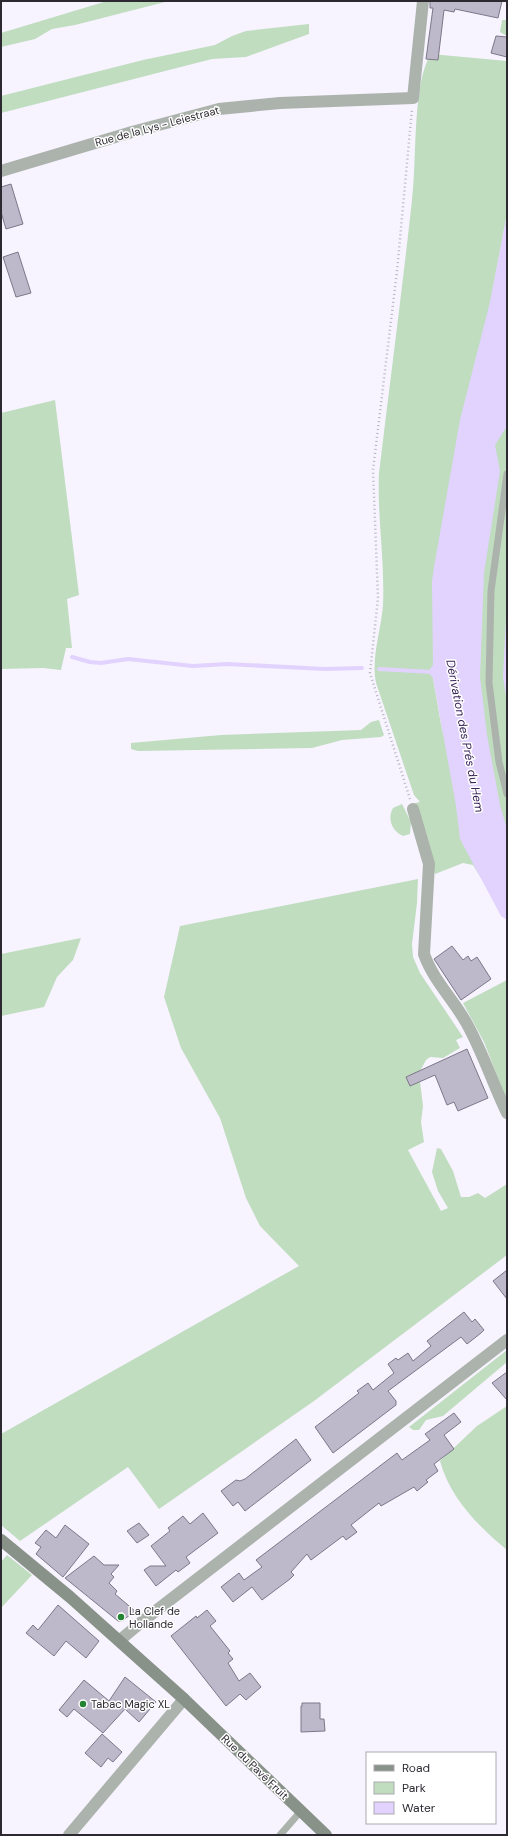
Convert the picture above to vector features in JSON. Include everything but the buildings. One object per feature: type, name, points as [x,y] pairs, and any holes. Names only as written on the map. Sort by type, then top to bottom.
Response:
[{"type":"street","points":[[413,98],[423,1]]},
{"type":"street","name":"Rue de la Lys - Leiestraat","points":[[1,171],[132,132],[219,109],[280,103],[413,98]]},
{"type":"street","points":[[413,809],[429,864],[424,954],[429,968],[467,1023],[507,1114]]},
{"type":"street","points":[[120,1640],[507,1340]]},
{"type":"street","name":"Rue du Pavé Fruit","points":[[1,1540],[120,1640],[326,1835]]},
{"type":"street","points":[[69,1835],[184,1699]]},
{"type":"lane","points":[[421,22],[428,1]]},
{"type":"lane","points":[[507,474],[490,591],[489,683],[499,762],[507,794]]},
{"type":"lane","points":[[280,1835],[301,1811]]},
{"type":"path","points":[[413,98],[398,271],[373,470],[378,598],[370,673],[413,809]]},
{"type":"green space","points":[[107,1],[169,1],[75,25],[52,29],[35,39],[1,47],[1,33]]},
{"type":"green space","points":[[502,20],[507,20],[507,36],[500,32]]},
{"type":"green space","points":[[309,24],[309,34],[246,57],[212,59],[1,113],[1,96],[143,60],[215,45],[232,36],[246,31]]},
{"type":"green space","points":[[431,54],[507,61],[507,214],[489,309],[507,248],[507,920],[473,865],[463,863],[435,874],[415,803],[420,802],[414,795],[376,683],[375,673],[375,654],[383,605],[379,473],[412,200],[418,103],[425,67]],"holes":[[[433,665],[443,736],[433,678]]]},
{"type":"green space","points":[[55,400],[79,595],[67,599],[72,648],[66,648],[61,670],[43,668],[1,669],[1,413]]},
{"type":"green space","points":[[379,720],[384,735],[381,737],[342,740],[312,748],[138,751],[131,749],[131,743],[221,735],[361,730],[371,722]]},
{"type":"green space","points":[[402,804],[411,822],[410,834],[403,836],[393,828],[390,816],[393,808]]},
{"type":"green space","points":[[418,879],[417,903],[412,944],[413,957],[420,973],[463,1037],[456,1040],[460,1048],[443,1058],[430,1057],[426,1060],[419,1073],[423,1106],[421,1122],[424,1142],[408,1150],[441,1211],[448,1208],[438,1191],[432,1172],[437,1148],[441,1149],[453,1171],[461,1197],[469,1197],[478,1193],[485,1198],[507,1184],[507,1255],[314,1401],[159,1509],[128,1467],[20,1541],[1,1525],[1,1434],[299,1266],[260,1226],[246,1198],[220,1118],[181,1048],[164,997],[180,926]]},
{"type":"green space","points":[[81,938],[73,960],[57,977],[44,1007],[1,1016],[1,954]]},
{"type":"green space","points":[[507,980],[507,1101],[484,1042],[463,1003]]},
{"type":"green space","points":[[507,1350],[507,1362],[443,1416],[426,1420],[419,1430],[413,1430],[409,1427]]},
{"type":"green space","points":[[507,1406],[507,1550],[466,1510],[451,1487],[440,1461],[477,1426]]},
{"type":"green space","points":[[7,1555],[32,1575],[1,1608],[1,1562]]},
{"type":"water","name":"Dérivation des Prés du Hem","points":[[507,214],[507,426],[495,445],[500,471],[484,573],[480,677],[487,735],[500,805],[507,829],[507,920],[501,916],[460,839],[456,806],[433,678],[428,672],[433,665],[432,582],[434,567],[460,420],[490,302]]},
{"type":"water","points":[[507,599],[507,703],[503,677]]},
{"type":"waterway","points":[[72,657],[90,662],[101,663],[128,659],[193,666],[227,664],[325,669],[362,668]]},
{"type":"waterway","points":[[379,669],[432,672]]},
{"type":"place","name":"La Clef de Hollande","points":[[121,1617]]},
{"type":"place","name":"Tabac Magic XL","points":[[83,1704]]}]
